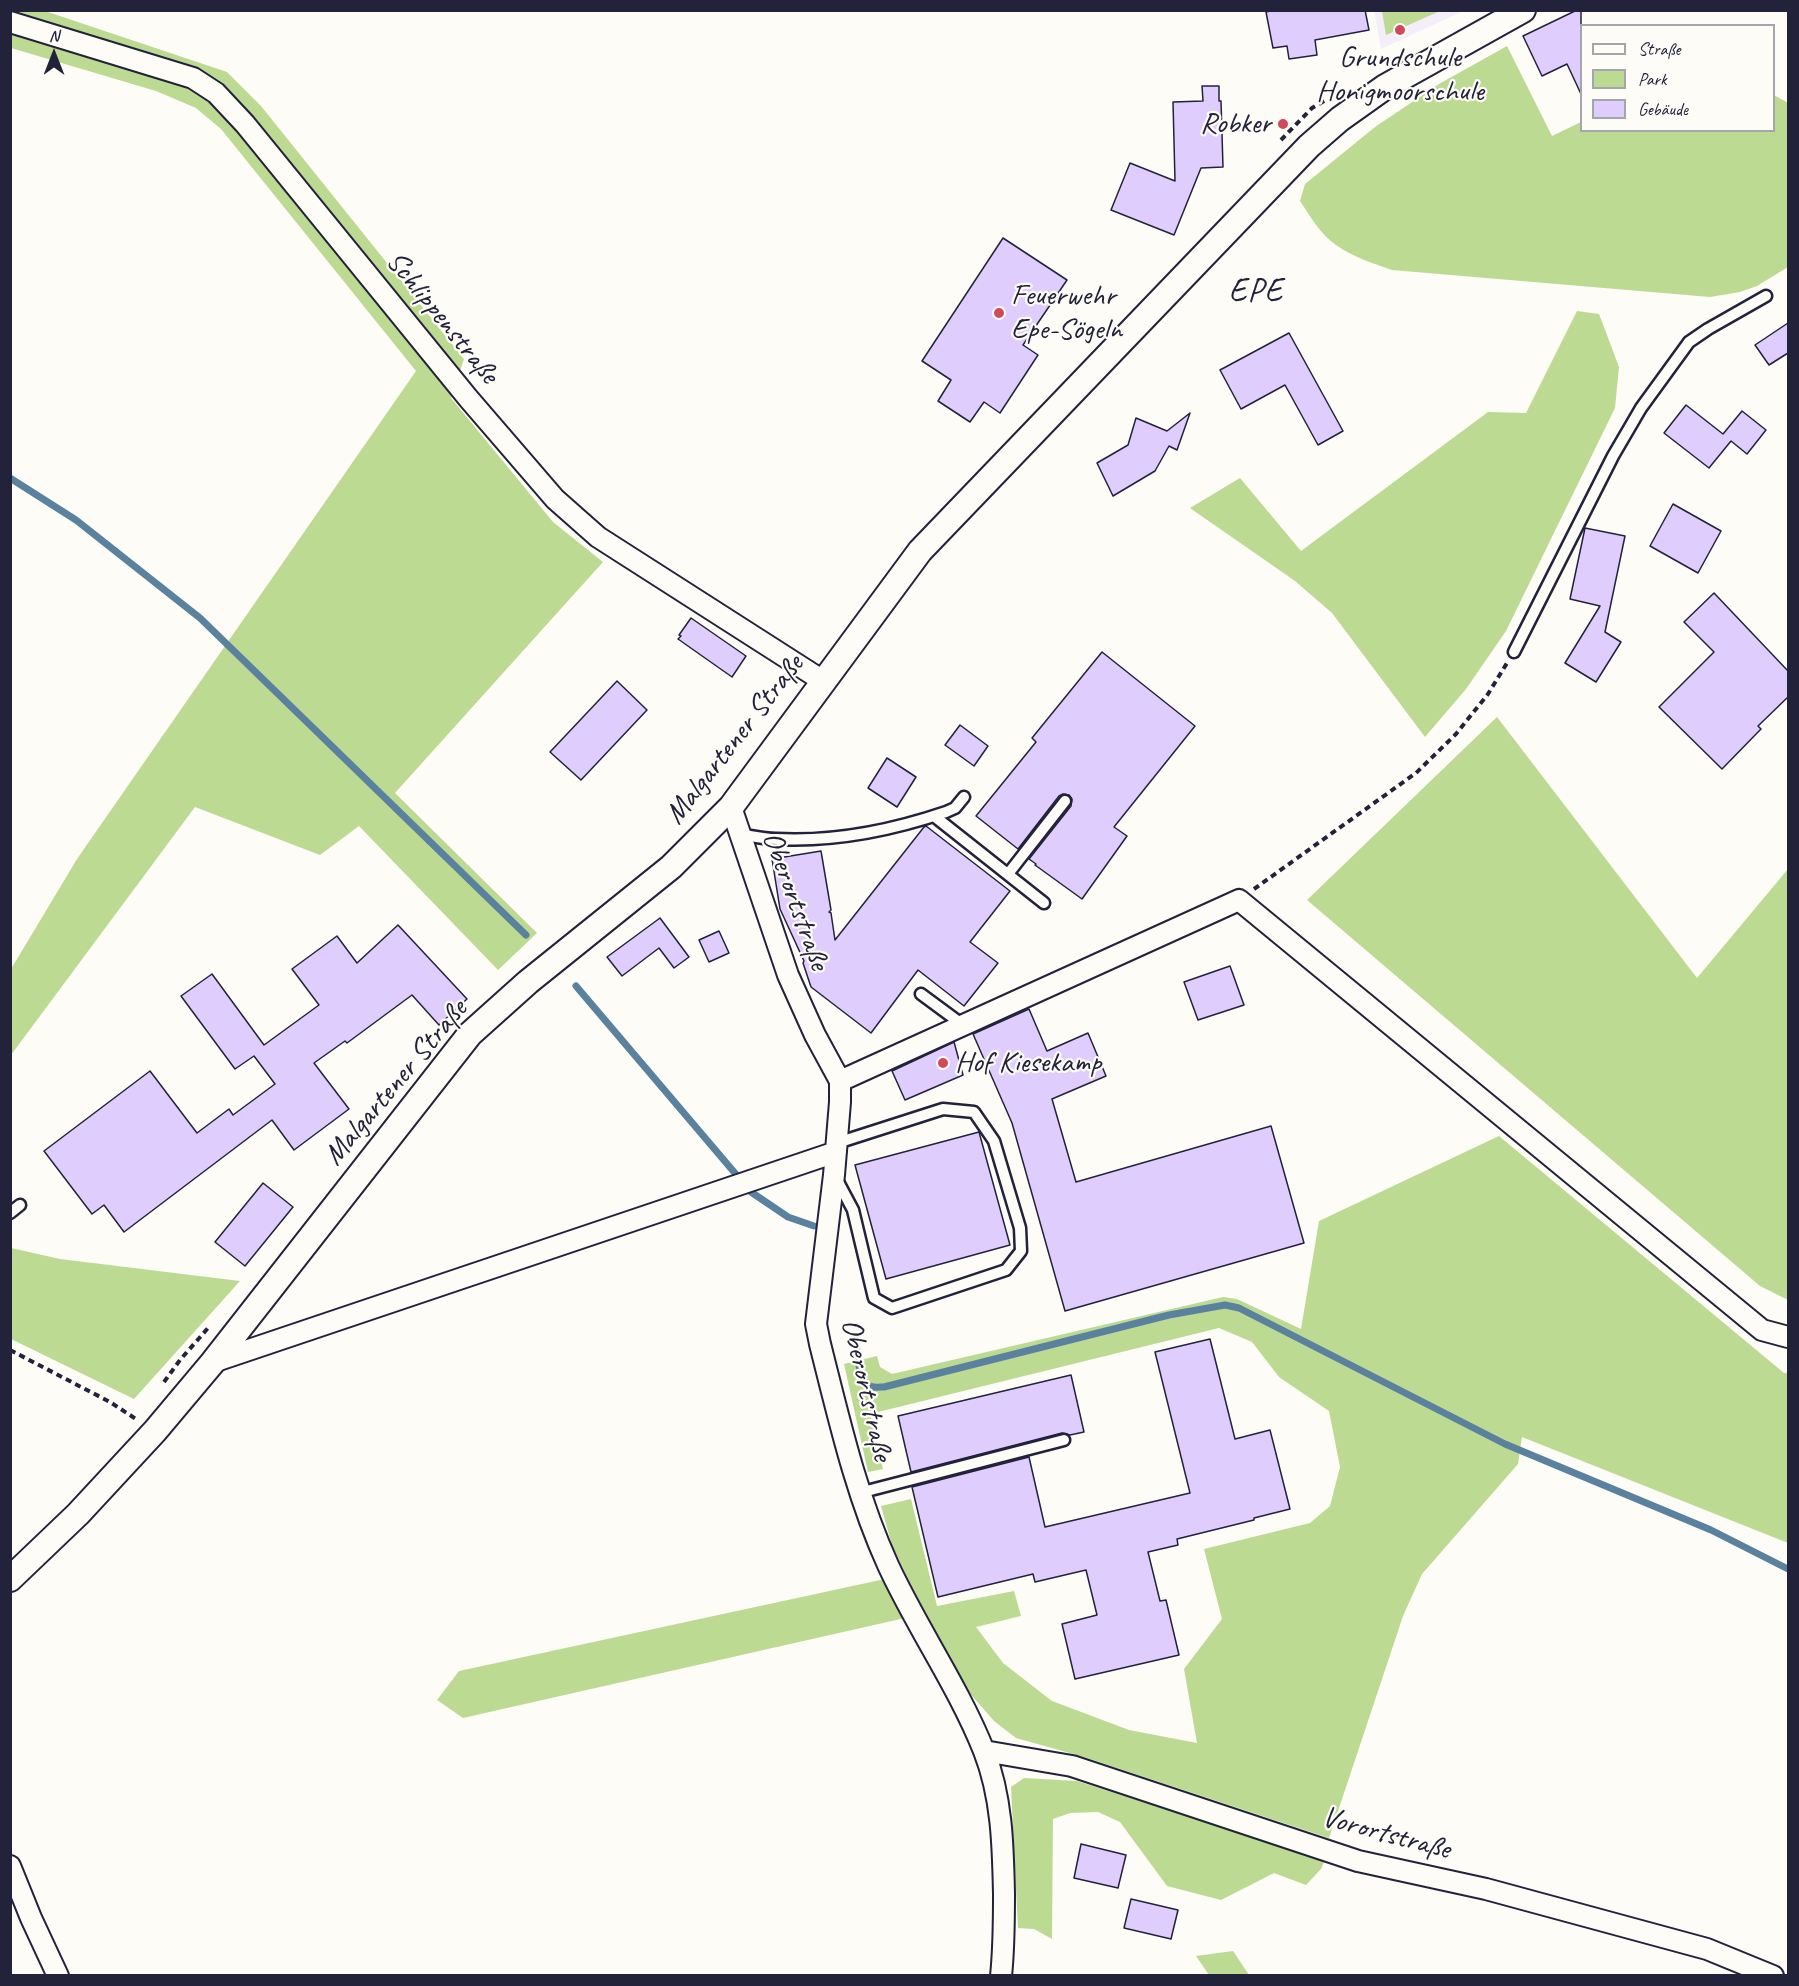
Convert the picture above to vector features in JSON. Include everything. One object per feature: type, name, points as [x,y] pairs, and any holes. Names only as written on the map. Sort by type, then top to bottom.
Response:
[{"type":"street","name":"Malgartener Straße","points":[[10,1579],[78,1514],[155,1431],[213,1362],[470,1034],[528,982],[671,867],[731,807],[920,551],[1309,146],[1340,118],[1385,87],[1523,10]]},
{"type":"street","name":"Schlippenstraße","points":[[10,22],[193,78],[216,93],[245,124],[468,398],[555,499],[598,537],[823,681]]},
{"type":"street","name":"Oberortstraße","points":[[731,807],[788,975],[815,1035],[840,1081],[837,1148],[816,1324],[819,1344],[859,1493],[888,1566],[984,1751],[998,1798],[1003,1839],[1004,1930],[1001,1976]]},
{"type":"street","points":[[840,1081],[1239,900],[1762,1330],[1788,1337]]},
{"type":"street","points":[[213,1362],[734,1188],[837,1148]]},
{"type":"street","name":"Vorortstraße","points":[[984,1751],[1072,1766],[1358,1861],[1486,1889],[1707,1949],[1773,1976]]},
{"type":"street","points":[[10,1866],[58,1976]]},
{"type":"lane","points":[[1514,652],[1613,456],[1641,408],[1689,342],[1766,296]]},
{"type":"lane","points":[[740,834],[773,839],[818,839],[871,831],[934,816],[955,808],[964,797]]},
{"type":"lane","points":[[1008,874],[1065,801]]},
{"type":"lane","points":[[934,816],[1044,903]]},
{"type":"lane","points":[[921,994],[963,1025]]},
{"type":"lane","points":[[834,1175],[853,1210],[874,1298],[892,1308],[1006,1270],[1021,1251],[1020,1228],[994,1141],[974,1112],[943,1109],[837,1148]]},
{"type":"lane","points":[[10,1214],[20,1205]]},
{"type":"lane","points":[[859,1493],[1064,1440]]},
{"type":"path","points":[[1274,148],[1288,130],[1312,108],[1331,96]]},
{"type":"path","points":[[1239,900],[1416,773],[1469,718],[1488,694],[1514,652]]},
{"type":"path","points":[[161,1386],[180,1360],[211,1326]]},
{"type":"path","points":[[10,1350],[110,1402],[137,1419]]},
{"type":"path","points":[[128,1428],[143,1411]]},
{"type":"shaded area","name":"Grundschule Honigmoorschule","points":[[1374,10],[1463,11],[1381,49]]},
{"type":"green space","points":[[42,10],[227,72],[261,106],[464,359],[451,398],[553,522],[603,562],[395,793],[537,933],[498,970],[359,826],[320,855],[195,807],[11,1055],[11,969],[77,859],[416,371],[221,129],[196,108],[156,91],[11,48],[11,11]]},
{"type":"green space","points":[[1382,10],[1440,11],[1386,35]]},
{"type":"green space","points":[[1507,46],[1552,136],[1580,122],[1580,132],[1775,132],[1775,96],[1788,103],[1788,267],[1757,286],[1740,292],[1710,297],[1392,270],[1342,249],[1325,236],[1300,201],[1305,184],[1375,127],[1439,84]]},
{"type":"green space","points":[[1577,311],[1599,314],[1619,367],[1615,408],[1506,631],[1466,689],[1425,737],[1332,613],[1295,581],[1190,508],[1240,478],[1301,551],[1488,412],[1526,413]]},
{"type":"green space","points":[[1497,717],[1697,978],[1788,869],[1788,1300],[1760,1286],[1307,900]]},
{"type":"green space","points":[[1499,1136],[1784,1373],[1788,1373],[1788,1543],[1522,1437],[1518,1464],[1422,1574],[1403,1616],[1329,1838],[1084,1757],[1016,1738],[994,1721],[953,1674],[892,1545],[881,1506],[911,1499],[937,1606],[1014,1591],[1021,1616],[976,1627],[1003,1663],[1052,1701],[1129,1730],[1197,1743],[1184,1669],[1222,1619],[1204,1549],[1310,1523],[1330,1506],[1340,1467],[1329,1411],[1279,1377],[1252,1342],[1219,1328],[870,1414],[883,1469],[868,1472],[844,1364],[877,1356],[880,1367],[892,1374],[1223,1297],[1237,1299],[1301,1329],[1319,1221]]},
{"type":"green space","points":[[11,1248],[60,1259],[240,1281],[134,1399],[11,1339]]},
{"type":"green space","points":[[885,1579],[905,1618],[463,1718],[437,1700],[459,1671]]},
{"type":"green space","points":[[1024,1778],[1077,1781],[1325,1860],[1321,1869],[1306,1885],[1274,1873],[1221,1900],[1167,1886],[1120,1822],[1098,1812],[1070,1813],[1053,1819],[1052,1939],[1034,1929],[1018,1928],[1011,1787]]},
{"type":"green space","points":[[1233,1951],[1249,1975],[1209,1975],[1196,1956]]},
{"type":"building","points":[[1275,10],[1365,10],[1369,30],[1315,40],[1317,55],[1289,59],[1287,46],[1273,48],[1266,12]]},
{"type":"building","points":[[1581,10],[1580,92],[1567,64],[1542,76],[1523,36]]},
{"type":"building","points":[[1202,86],[1219,86],[1223,167],[1201,168],[1174,235],[1111,210],[1130,163],[1175,181],[1173,102],[1203,101]]},
{"type":"building","name":"Feuerwehr Epe-Sögeln","points":[[1003,238],[1067,280],[1023,345],[1038,355],[1000,413],[984,402],[970,422],[938,401],[951,380],[922,361]]},
{"type":"building","points":[[1788,323],[1788,353],[1769,365],[1755,345]]},
{"type":"building","points":[[1289,333],[1343,431],[1318,445],[1285,385],[1241,409],[1220,370]]},
{"type":"building","points":[[1686,405],[1723,434],[1742,411],[1766,430],[1747,454],[1731,441],[1709,468],[1664,433]]},
{"type":"building","points":[[1190,413],[1177,450],[1169,446],[1155,471],[1113,496],[1097,463],[1128,445],[1136,418],[1167,431]]},
{"type":"building","points":[[1673,504],[1721,531],[1698,573],[1650,546]]},
{"type":"building","points":[[1585,528],[1625,536],[1605,632],[1621,642],[1596,682],[1565,663],[1600,606],[1570,599]]},
{"type":"building","points":[[1714,593],[1788,671],[1788,697],[1758,726],[1761,729],[1722,769],[1659,707],[1714,652],[1684,622]]},
{"type":"building","points":[[691,618],[746,656],[732,677],[678,639]]},
{"type":"building","points":[[1102,652],[1195,726],[1114,827],[1127,836],[1082,899],[1029,859],[1071,806],[1072,799],[1069,795],[1059,796],[1018,849],[976,816],[1036,742],[1032,738]]},
{"type":"building","points":[[617,681],[647,710],[581,780],[550,752]]},
{"type":"building","points":[[960,725],[988,746],[974,766],[945,745]]},
{"type":"building","points":[[887,758],[916,777],[897,807],[868,788]]},
{"type":"building","points":[[926,826],[1010,891],[970,942],[998,963],[964,1006],[918,970],[871,1033],[811,987],[804,961],[780,909],[772,859],[821,851],[835,940]]},
{"type":"building","points":[[660,918],[689,957],[674,968],[659,948],[622,976],[607,957]]},
{"type":"building","points":[[398,925],[467,999],[439,1025],[412,995],[347,1043],[345,1041],[314,1063],[349,1109],[294,1150],[272,1120],[124,1232],[104,1205],[92,1214],[44,1151],[150,1071],[197,1133],[229,1109],[233,1115],[275,1084],[254,1056],[235,1069],[181,996],[212,974],[264,1045],[319,1005],[292,969],[337,936],[357,963]]},
{"type":"building","points":[[719,931],[729,953],[709,962],[699,940]]},
{"type":"building","points":[[1230,966],[1244,1005],[1198,1020],[1184,982]]},
{"type":"building","points":[[1029,1009],[1047,1051],[1088,1033],[1106,1076],[1052,1099],[1076,1182],[1271,1126],[1304,1243],[1065,1311],[1012,1123],[973,1034]]},
{"type":"building","points":[[954,1042],[963,1075],[905,1100],[892,1071]]},
{"type":"building","points":[[979,1132],[1010,1245],[886,1279],[855,1165]]},
{"type":"building","points":[[263,1183],[293,1207],[245,1266],[215,1242]]},
{"type":"building","points":[[1210,1339],[1235,1439],[1270,1430],[1290,1509],[1177,1539],[1178,1545],[1148,1552],[1160,1601],[1166,1600],[1179,1655],[1075,1679],[1062,1624],[1097,1615],[1086,1570],[1035,1582],[1033,1574],[938,1597],[912,1487],[1029,1457],[1045,1527],[1190,1493],[1155,1352]]},
{"type":"building","points":[[1071,1375],[1084,1432],[1070,1435],[1062,1433],[911,1472],[898,1416]]},
{"type":"building","points":[[1081,1844],[1126,1855],[1118,1888],[1074,1878]]},
{"type":"building","points":[[1131,1899],[1178,1910],[1171,1939],[1124,1928]]},
{"type":"waterway","points":[[10,478],[76,520],[200,618],[526,935]]},
{"type":"waterway","points":[[576,986],[751,1192],[788,1217],[814,1226]]},
{"type":"waterway","points":[[856,1345],[863,1379],[872,1387],[884,1387],[1169,1315],[1225,1305],[1239,1308],[1505,1444],[1711,1530],[1788,1569]]},
{"type":"place","name":"Grundschule Honigmoorschule","points":[[1400,30]]},
{"type":"place","name":"Robker","points":[[1283,124]]},
{"type":"place","name":"Feuerwehr Epe-Sögeln","points":[[999,313]]},
{"type":"place","name":"Hof Kiesekamp","points":[[943,1063]]},
{"type":"district","name":"EPE","points":[[1256,292]]}]
